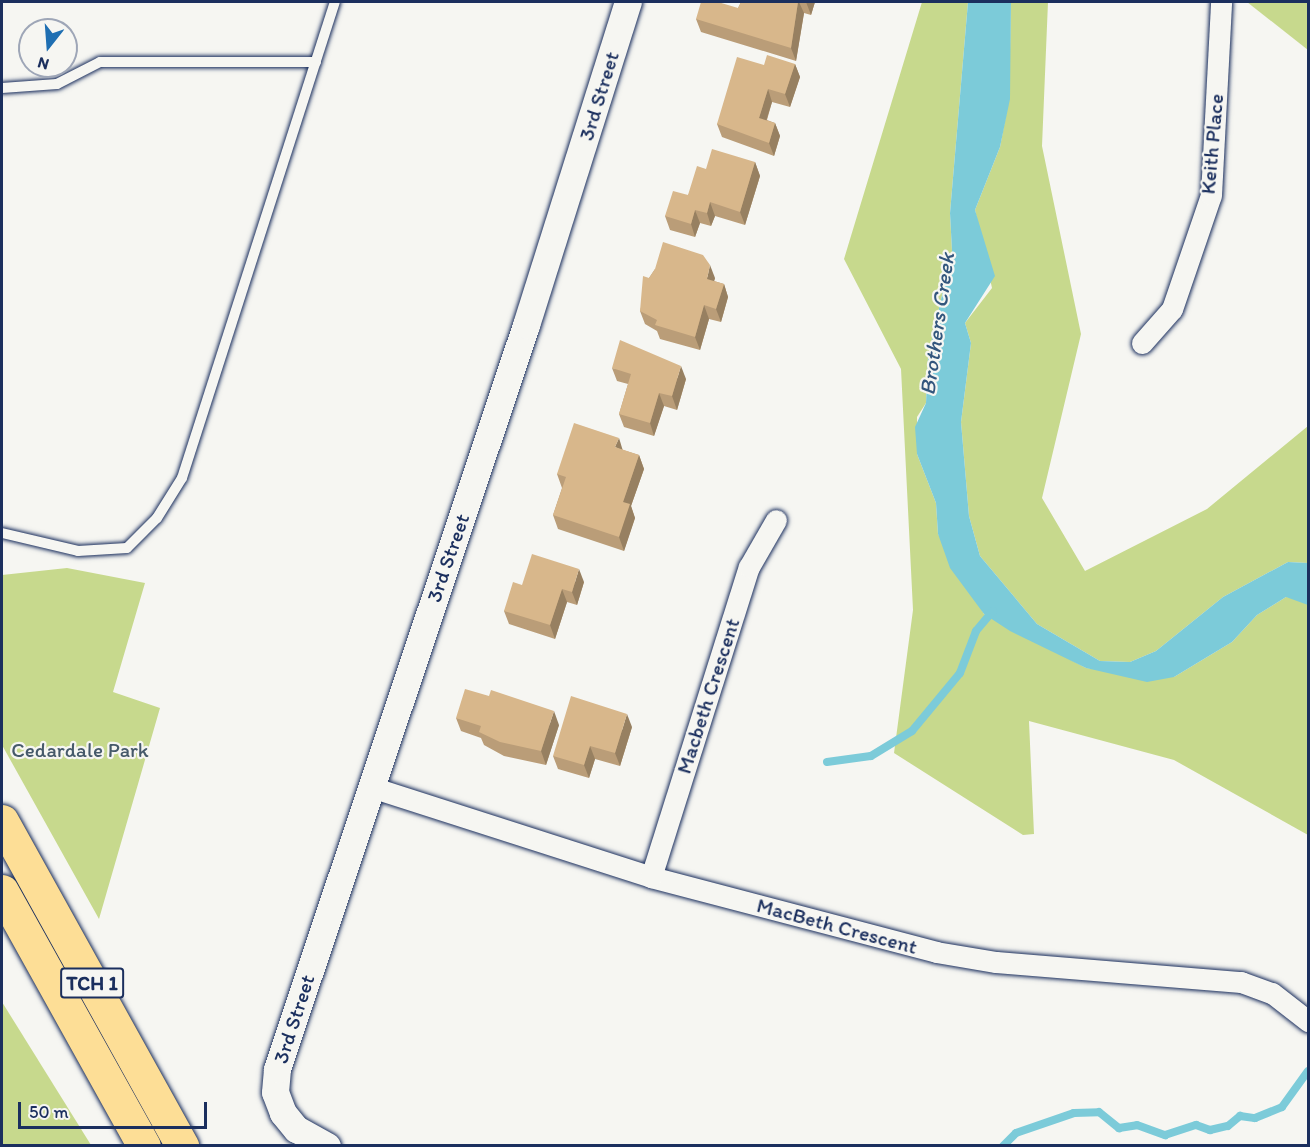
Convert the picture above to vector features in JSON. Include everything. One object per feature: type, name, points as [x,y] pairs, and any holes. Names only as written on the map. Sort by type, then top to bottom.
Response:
[{"type":"highway","name":"TCH 1","points":[[2,821],[182,1146]]},
{"type":"highway","name":"TCH 1","points":[[2,891],[144,1146]]},
{"type":"street","name":"3rd Street","points":[[327,1146],[296,1129],[283,1113],[275,1092],[277,1069],[628,2]]},
{"type":"street","name":"Keith Place","points":[[1142,342],[1172,309],[1210,195],[1221,2]]},
{"type":"street","name":"Macbeth Crescent","points":[[651,877],[749,567],[776,520]]},
{"type":"street","name":"MacBeth Crescent","points":[[371,787],[651,877],[946,954],[1241,982],[1272,993],[1308,1021]]},
{"type":"lane","points":[[2,533],[78,551],[127,548],[157,518],[182,478],[335,2]]},
{"type":"lane","points":[[2,88],[57,84],[100,62],[316,62]]},
{"type":"green space","points":[[922,2],[968,2],[950,213],[952,251],[928,357],[926,403],[917,417],[917,454],[936,503],[938,534],[984,614],[1086,668],[1174,677],[1232,642],[1257,615],[1286,597],[1301,598],[1308,605],[1308,835],[1174,760],[1029,721],[1034,834],[1023,835],[894,753],[913,610],[901,369],[844,259]]},
{"type":"green space","points":[[1011,2],[1048,2],[1042,146],[1081,334],[1042,498],[1085,571],[1207,509],[1308,426],[1308,563],[1288,562],[1223,597],[1156,651],[1130,662],[1100,661],[1037,624],[980,556],[969,516],[961,422],[971,343],[965,323],[992,288],[975,210],[1000,147],[1009,99]]},
{"type":"green space","points":[[1247,2],[1308,2],[1308,50]]},
{"type":"green space","name":"Cedardale Park","points":[[67,568],[145,583],[113,692],[160,708],[99,919],[2,745],[2,575]]},
{"type":"green space","points":[[2,1002],[91,1145],[2,1145]]},
{"type":"water","name":"Brothers Creek","points":[[968,2],[1011,2],[1010,99],[1000,147],[975,210],[995,276],[965,323],[971,343],[961,422],[969,516],[980,556],[1037,624],[1100,661],[1130,662],[1156,651],[1223,597],[1288,562],[1308,563],[1308,605],[1286,597],[1257,615],[1232,642],[1174,677],[1147,682],[1086,668],[1010,631],[984,614],[950,568],[938,534],[936,503],[917,454],[915,427],[926,403],[928,357],[952,251],[950,213]]},
{"type":"building","points":[[701,2],[718,2],[738,8],[741,2],[798,2],[791,48],[696,19]]},
{"type":"building","points":[[767,55],[795,64],[785,94],[768,89],[759,118],[775,123],[769,143],[717,124],[737,57],[764,65]]},
{"type":"building","points":[[712,149],[755,162],[740,212],[710,202],[707,213],[695,210],[691,224],[665,216],[673,191],[688,195],[697,166],[706,169]]},
{"type":"building","points":[[663,242],[703,255],[710,265],[707,279],[724,284],[716,309],[704,305],[695,337],[655,325],[657,320],[640,311],[643,276],[649,278],[655,269]]},
{"type":"building","points":[[620,340],[681,366],[672,396],[659,393],[650,423],[619,414],[631,374],[612,368]]},
{"type":"building","points":[[574,423],[619,438],[615,447],[639,455],[623,502],[630,504],[619,537],[553,515],[566,477],[557,474]]},
{"type":"building","points":[[532,554],[579,569],[572,592],[562,589],[550,625],[504,611],[513,582],[522,585]]},
{"type":"building","points":[[465,689],[489,696],[491,690],[554,711],[541,751],[500,742],[479,732],[481,726],[456,718]]},
{"type":"building","points":[[571,696],[627,714],[615,753],[590,746],[584,765],[553,756]]},
{"type":"waterway","points":[[827,762],[871,756],[912,731],[960,673],[976,631],[993,611]]},
{"type":"waterway","points":[[1003,1146],[1016,1133],[1074,1113],[1099,1112],[1119,1128],[1137,1125],[1165,1135],[1196,1125],[1210,1130],[1228,1126],[1240,1116],[1255,1118],[1282,1107],[1308,1071]]}]
